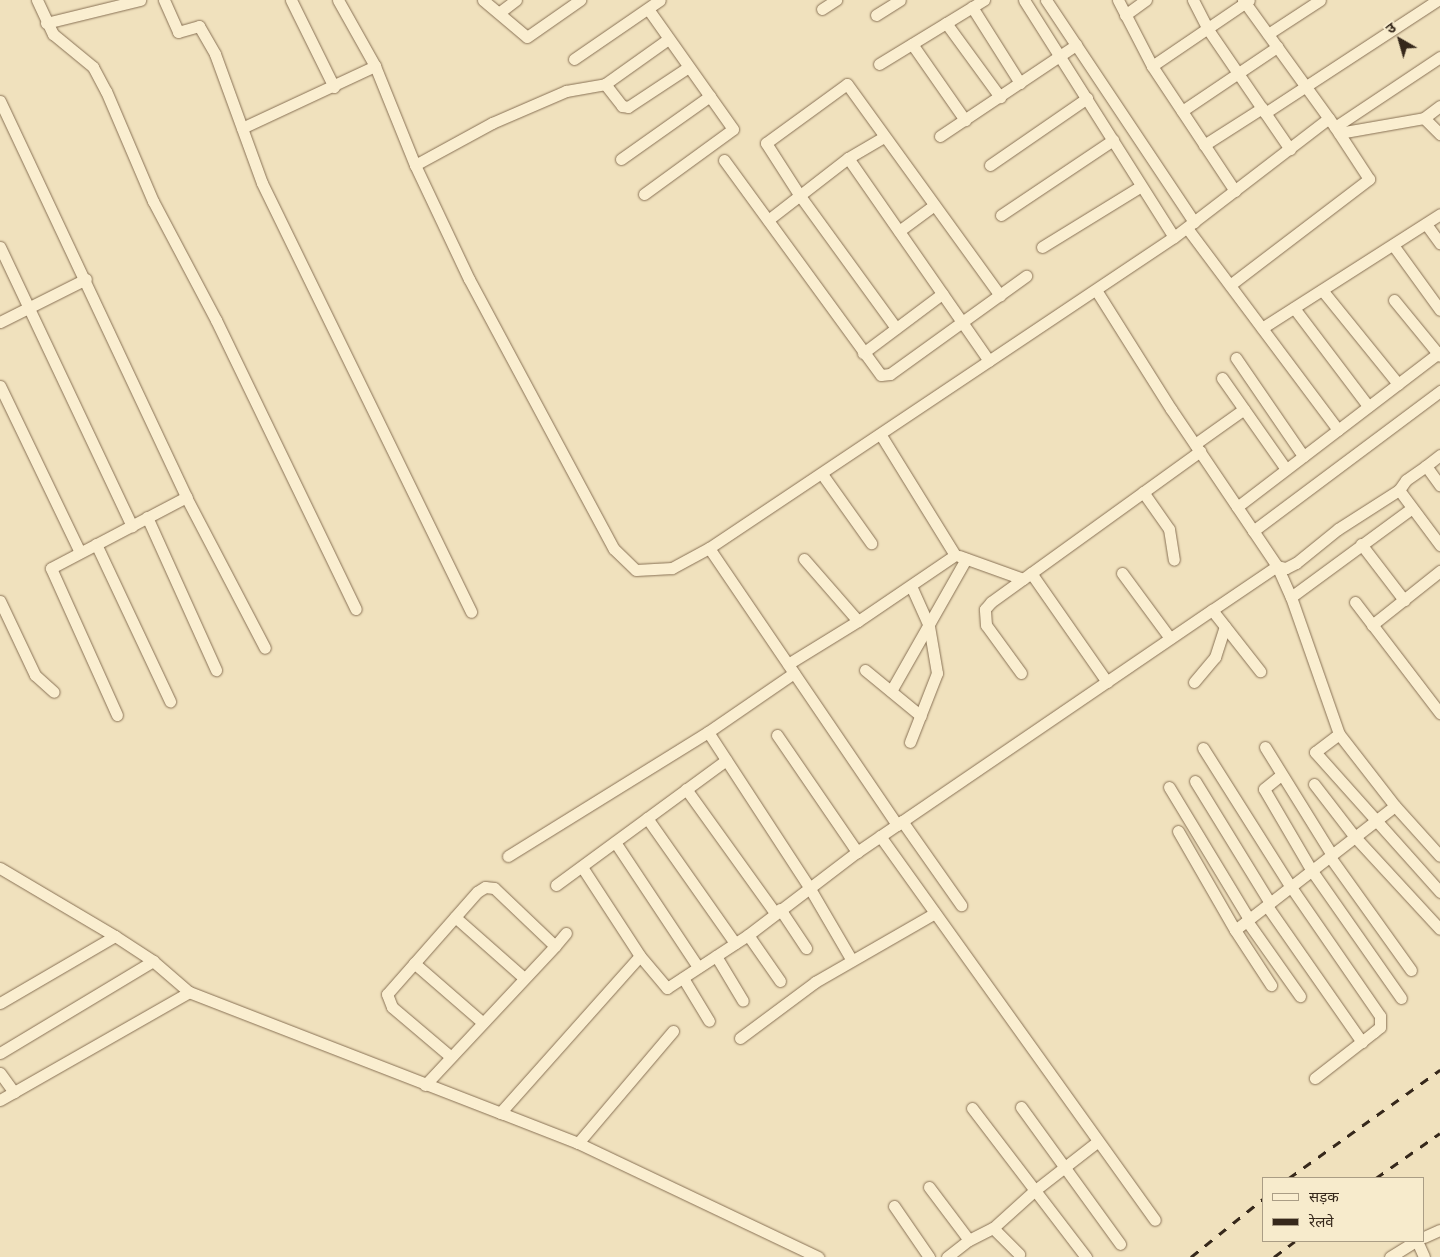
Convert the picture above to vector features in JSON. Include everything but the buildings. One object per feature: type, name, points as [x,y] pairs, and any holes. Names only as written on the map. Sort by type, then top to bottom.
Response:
[{"type":"street","points":[[37,0],[53,34],[93,67],[106,91],[154,201],[216,320],[356,609]]},
{"type":"street","points":[[46,22],[140,0]]},
{"type":"street","points":[[164,0],[178,32],[200,26],[214,54],[266,192],[472,612]]},
{"type":"street","points":[[291,0],[334,86]]},
{"type":"street","points":[[338,0],[375,66],[415,165],[469,279],[614,549],[636,570],[652,571],[672,568],[709,548],[1174,238],[1290,149],[1335,126],[1440,58]]},
{"type":"street","points":[[483,0],[500,12],[526,37],[580,0]]},
{"type":"street","points":[[500,12],[516,0]]},
{"type":"street","points":[[574,59],[660,0]]},
{"type":"street","points":[[822,9],[836,0]]},
{"type":"street","points":[[876,15],[900,0]]},
{"type":"street","points":[[880,64],[984,0]]},
{"type":"street","points":[[1024,0],[1174,238]]},
{"type":"street","points":[[1046,0],[1230,286],[1338,430]]},
{"type":"street","points":[[1118,0],[1152,66],[1235,191]]},
{"type":"street","points":[[1126,15],[1146,0]]},
{"type":"street","points":[[1193,0],[1207,28],[1290,149]]},
{"type":"street","points":[[1268,34],[1320,0]]},
{"type":"street","points":[[1204,145],[1306,87],[1438,0]]},
{"type":"street","points":[[1152,66],[1246,1],[1369,176],[1366,184],[1230,286]]},
{"type":"street","points":[[972,7],[1020,83]]},
{"type":"street","points":[[644,194],[734,129],[666,40],[648,9]]},
{"type":"street","points":[[946,23],[1000,97]]},
{"type":"street","points":[[415,165],[492,123],[566,90],[605,84],[666,40]]},
{"type":"street","points":[[912,44],[965,120]]},
{"type":"street","points":[[940,136],[1076,45]]},
{"type":"street","points":[[1182,112],[1277,46]]},
{"type":"street","points":[[242,128],[375,66]]},
{"type":"street","points":[[605,84],[622,106],[628,107],[687,68]]},
{"type":"street","points":[[896,328],[800,196],[766,143],[847,84],[933,206],[1000,295]]},
{"type":"street","points":[[621,160],[710,96]]},
{"type":"street","points":[[990,165],[1086,98]]},
{"type":"street","points":[[0,101],[86,279],[186,497],[265,648]]},
{"type":"street","points":[[1335,126],[1424,118],[1440,106]]},
{"type":"street","points":[[1424,118],[1440,134]]},
{"type":"street","points":[[768,220],[848,158],[884,137]]},
{"type":"street","points":[[1001,215],[1113,140]]},
{"type":"street","points":[[848,158],[989,361]]},
{"type":"street","points":[[724,160],[862,353],[881,375],[890,374],[1026,276]]},
{"type":"street","points":[[1042,247],[1141,186]]},
{"type":"street","points":[[899,231],[933,206]]},
{"type":"street","points":[[1262,328],[1440,214]]},
{"type":"street","points":[[1426,224],[1440,244]]},
{"type":"street","points":[[1393,245],[1440,310]]},
{"type":"street","points":[[0,247],[132,526]]},
{"type":"street","points":[[0,322],[86,279]]},
{"type":"street","points":[[1096,290],[1277,566],[1291,597],[1339,734],[1395,806],[1440,856]]},
{"type":"street","points":[[1322,290],[1398,384]]},
{"type":"street","points":[[862,353],[942,294]]},
{"type":"street","points":[[1237,507],[1439,354],[1394,300]]},
{"type":"street","points":[[1294,308],[1368,406]]},
{"type":"street","points":[[1236,358],[1303,456]]},
{"type":"street","points":[[1222,378],[1286,469]]},
{"type":"street","points":[[0,386],[80,552]]},
{"type":"street","points":[[1253,531],[1440,391]]},
{"type":"street","points":[[1021,673],[984,618],[991,602],[1143,492],[1244,409]]},
{"type":"street","points":[[881,435],[961,557],[1027,576],[1107,682]]},
{"type":"street","points":[[582,867],[640,956],[667,988],[748,934],[857,852],[1170,638],[1277,566],[1286,568],[1296,563],[1338,529],[1399,490],[1406,480],[1440,455]]},
{"type":"street","points":[[1426,466],[1440,485]]},
{"type":"street","points":[[822,474],[870,543]]},
{"type":"street","points":[[1399,490],[1411,509],[1440,545]]},
{"type":"street","points":[[1143,492],[1169,529],[1174,560]]},
{"type":"street","points":[[117,715],[51,568],[186,497]]},
{"type":"street","points":[[1291,597],[1411,509]]},
{"type":"street","points":[[147,517],[216,670]]},
{"type":"street","points":[[96,544],[170,701]]},
{"type":"street","points":[[1361,544],[1404,600]]},
{"type":"street","points":[[709,548],[791,669],[900,823],[961,905]]},
{"type":"street","points":[[508,856],[708,732],[858,621],[911,586],[961,557]]},
{"type":"street","points":[[890,691],[929,626],[961,557]]},
{"type":"street","points":[[804,559],[858,621]]},
{"type":"street","points":[[1372,625],[1440,571]]},
{"type":"street","points":[[1122,573],[1170,638]]},
{"type":"street","points":[[910,742],[937,673],[929,626],[911,586]]},
{"type":"street","points":[[0,601],[35,675],[54,692]]},
{"type":"street","points":[[1355,602],[1440,713]]},
{"type":"street","points":[[1212,610],[1260,671]]},
{"type":"street","points":[[1194,682],[1215,657],[1226,627]]},
{"type":"street","points":[[865,670],[921,716]]},
{"type":"street","points":[[708,732],[809,887],[851,959]]},
{"type":"street","points":[[1339,734],[1315,752],[1375,822],[1440,892]]},
{"type":"street","points":[[777,735],[857,852]]},
{"type":"street","points":[[1265,747],[1331,856],[1411,970]]},
{"type":"street","points":[[1203,748],[1291,887],[1380,1016],[1380,1027],[1315,1078]]},
{"type":"street","points":[[556,886],[726,760]]},
{"type":"street","points":[[1281,775],[1264,789],[1312,871],[1401,998]]},
{"type":"street","points":[[1194,781],[1268,904],[1362,1042]]},
{"type":"street","points":[[1314,784],[1355,837],[1440,929]]},
{"type":"street","points":[[1169,787],[1248,920],[1300,996]]},
{"type":"street","points":[[686,789],[806,948]]},
{"type":"street","points":[[1235,930],[1395,806]]},
{"type":"street","points":[[647,818],[735,943]]},
{"type":"street","points":[[1178,831],[1235,930],[1271,984]]},
{"type":"street","points":[[880,836],[1097,1142],[1155,1220]]},
{"type":"street","points":[[615,842],[698,967]]},
{"type":"street","points":[[0,868],[115,936],[153,961],[189,992],[578,1143],[818,1257]]},
{"type":"street","points":[[451,1057],[388,1001],[387,994],[477,892],[486,887],[494,888],[554,946]]},
{"type":"street","points":[[740,1038],[799,993],[851,959],[935,913]]},
{"type":"street","points":[[456,917],[524,978]]},
{"type":"street","points":[[425,1085],[566,933]]},
{"type":"street","points":[[748,934],[780,981]]},
{"type":"street","points":[[0,1003],[115,936]]},
{"type":"street","points":[[500,1113],[640,956]]},
{"type":"street","points":[[716,956],[743,1001]]},
{"type":"street","points":[[0,1053],[153,961]]},
{"type":"street","points":[[414,963],[483,1023]]},
{"type":"street","points":[[683,978],[709,1021]]},
{"type":"street","points":[[0,1100],[189,992]]},
{"type":"street","points":[[578,1143],[673,1032]]},
{"type":"street","points":[[0,1073],[14,1092]]},
{"type":"street","points":[[1021,1107],[1120,1244]]},
{"type":"street","points":[[972,1108],[1086,1257]]},
{"type":"street","points":[[947,1257],[969,1240],[993,1228],[1034,1191],[1097,1142]]},
{"type":"street","points":[[929,1187],[969,1240]]},
{"type":"street","points":[[894,1206],[929,1257]]},
{"type":"street","points":[[993,1228],[1019,1254]]},
{"type":"street","points":[[1425,1237],[1440,1230]]},
{"type":"street","points":[[1390,1257],[1414,1242]]},
{"type":"street","points":[[1416,1242],[1424,1257]]},
{"type":"railway","points":[[1290,1177],[1440,1070]]},
{"type":"railway","points":[[1377,1177],[1440,1133]]},
{"type":"railway","points":[[1191,1257],[1262,1200]]},
{"type":"railway","points":[[1274,1257],[1294,1242]]}]
